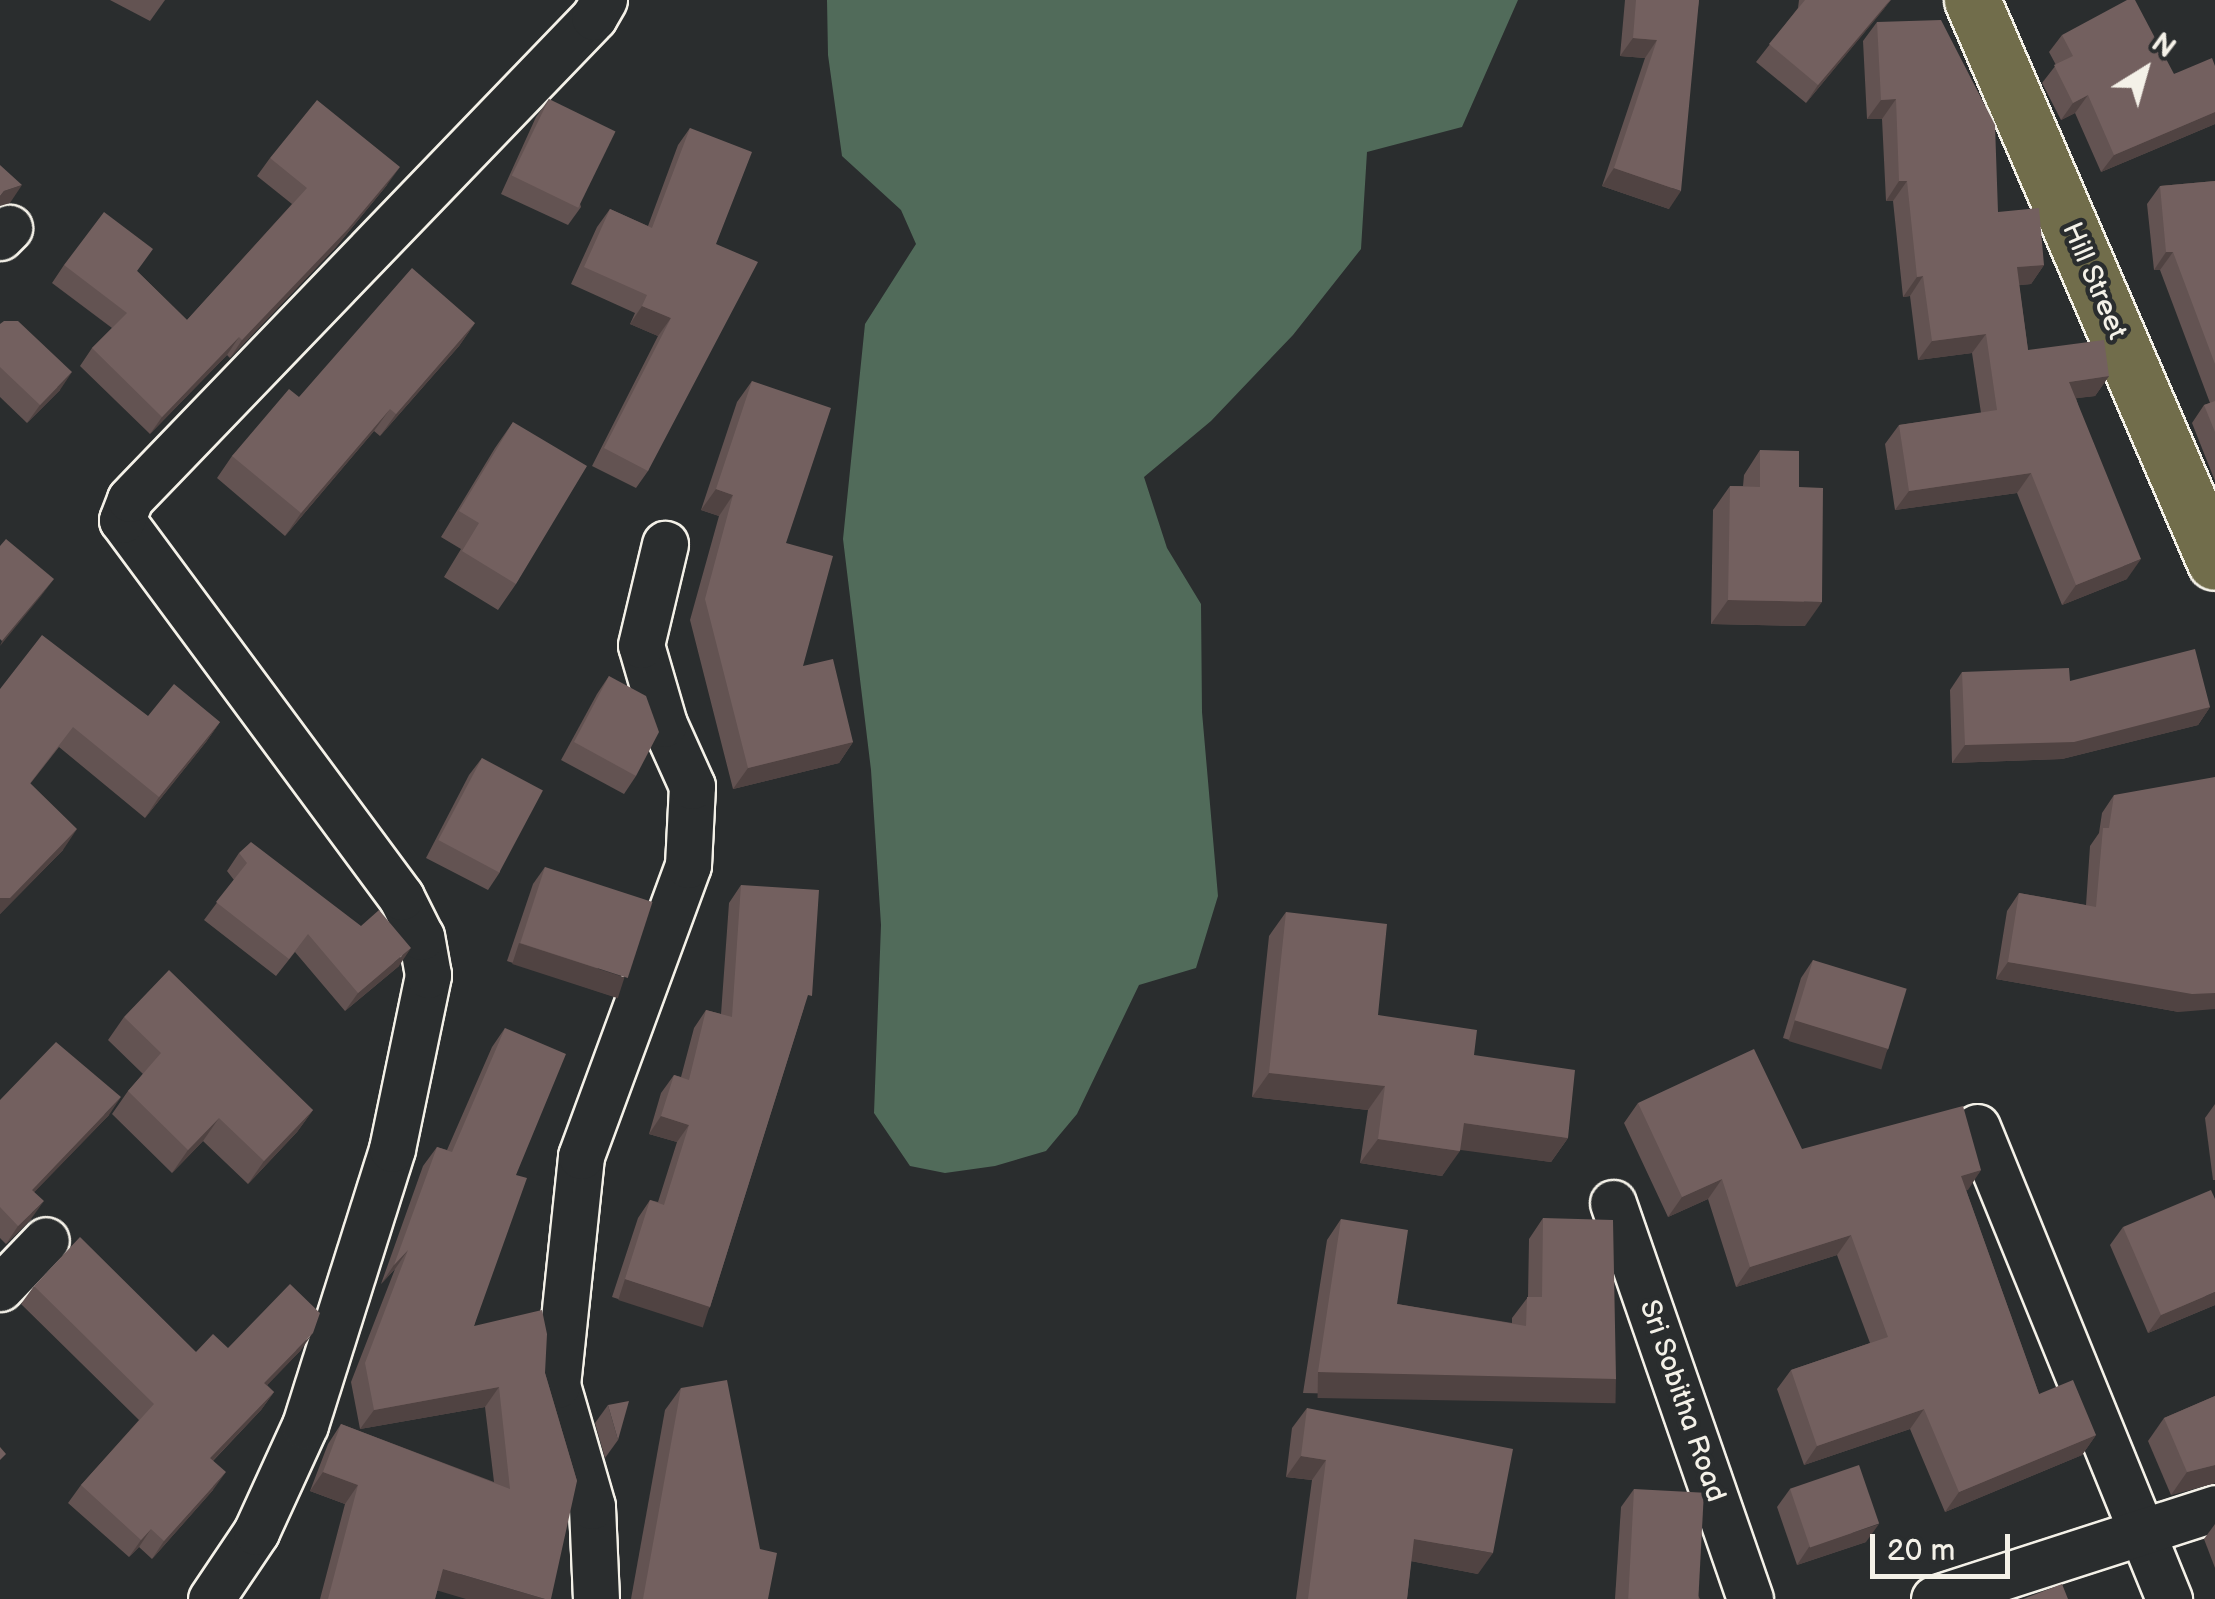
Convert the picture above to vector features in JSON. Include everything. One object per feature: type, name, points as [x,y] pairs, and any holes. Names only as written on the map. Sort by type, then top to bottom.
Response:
[{"type":"main road","name":"Hill Street","points":[[1972,0],[2215,562]]},
{"type":"street","points":[[211,1599],[256,1532],[305,1424],[392,1150],[428,975],[421,937],[401,897],[122,520],[130,498],[580,31],[604,0]]},
{"type":"street","points":[[596,1599],[592,1506],[557,1385],[581,1156],[688,866],[692,786],[664,724],[642,645],[665,544]]},
{"type":"street","points":[[1977,1127],[2169,1599]]},
{"type":"street","name":"Sri Sobitha Road","points":[[1613,1203],[1750,1599]]},
{"type":"street","points":[[0,1288],[46,1240]]},
{"type":"street","points":[[1934,1599],[2215,1508]]},
{"type":"green space","points":[[827,0],[1518,0],[1462,127],[1367,152],[1361,249],[1293,335],[1211,421],[1144,477],[1167,548],[1201,604],[1202,712],[1218,896],[1196,968],[1139,985],[1077,1114],[1046,1151],[995,1166],[945,1173],[910,1166],[874,1113],[881,925],[871,770],[843,539],[865,324],[916,244],[901,210],[842,156],[828,55]]},
{"type":"building","points":[[1636,0],[1699,0],[1681,191],[1614,168],[1657,40],[1633,38]]},
{"type":"building","points":[[1805,0],[1890,0],[1818,85],[1769,44]]},
{"type":"building","points":[[2127,0],[2135,0],[2174,74],[2212,58],[2215,112],[2114,155],[2088,95],[2073,103],[2054,65],[2073,56],[2062,35]]},
{"type":"building","points":[[1941,20],[1995,125],[1998,212],[2039,208],[2044,265],[2017,267],[2028,350],[2104,340],[2109,376],[2069,382],[2141,559],[2076,585],[2031,473],[1909,491],[1899,425],[1997,410],[1986,334],[1932,341],[1923,276],[1917,277],[1907,181],[1899,181],[1896,99],[1881,100],[1877,22]]},
{"type":"building","points":[[549,99],[616,131],[578,208],[512,175]]},
{"type":"building","points":[[317,100],[400,167],[348,229],[162,417],[92,348],[127,313],[64,265],[104,212],[153,249],[137,271],[187,320],[307,188],[270,158]]},
{"type":"building","points":[[690,128],[752,152],[716,244],[758,262],[648,471],[604,448],[671,318],[642,306],[647,295],[584,267],[610,209],[652,228]]},
{"type":"building","points":[[0,165],[22,185],[0,196]]},
{"type":"building","points":[[2215,181],[2215,364],[2173,252],[2166,252],[2160,186]]},
{"type":"building","points":[[412,268],[475,323],[396,414],[390,409],[301,513],[232,456],[289,389],[299,397]]},
{"type":"building","points":[[18,321],[72,372],[40,405],[0,367],[0,324]]},
{"type":"building","points":[[752,381],[831,408],[786,543],[833,556],[803,666],[833,659],[853,742],[748,768],[705,599],[733,495],[716,489]]},
{"type":"building","points":[[2215,401],[2215,432],[2204,405]]},
{"type":"building","points":[[513,422],[587,466],[516,584],[462,551],[479,523],[459,511]]},
{"type":"building","points":[[1760,450],[1799,451],[1799,487],[1823,488],[1822,602],[1728,600],[1730,486],[1760,487]]},
{"type":"building","points":[[6,539],[54,579],[2,641],[0,546]]},
{"type":"building","points":[[42,635],[148,716],[174,684],[220,722],[159,797],[73,727],[30,783],[77,829],[10,898],[0,898],[0,689]]},
{"type":"building","points":[[2195,649],[2210,707],[2074,742],[1965,745],[1962,672],[2069,668],[2070,681]]},
{"type":"building","points":[[609,676],[646,696],[659,732],[636,776],[574,742]]},
{"type":"building","points":[[482,758],[543,790],[499,873],[438,840]]},
{"type":"building","points":[[2215,777],[2215,993],[2192,994],[2008,962],[2019,893],[2096,907],[2103,828],[2109,828],[2114,795]]},
{"type":"building","points":[[251,842],[361,926],[379,910],[411,948],[358,993],[308,934],[289,959],[216,902],[247,863],[239,853]]},
{"type":"building","points":[[545,867],[652,902],[628,978],[520,943]]},
{"type":"building","points":[[741,885],[819,890],[812,996],[808,995],[710,1307],[625,1279],[650,1200],[664,1205],[689,1125],[661,1116],[674,1075],[689,1080],[706,1010],[732,1017]]},
{"type":"building","points":[[1286,912],[1387,924],[1378,1015],[1477,1030],[1474,1055],[1575,1070],[1568,1138],[1464,1123],[1460,1151],[1378,1139],[1385,1086],[1269,1073]]},
{"type":"building","points":[[1813,960],[1907,989],[1888,1049],[1795,1020]]},
{"type":"building","points":[[169,970],[313,1110],[264,1161],[219,1118],[188,1150],[128,1091],[161,1053],[124,1017]]},
{"type":"building","points":[[505,1028],[566,1054],[516,1175],[527,1178],[474,1326],[542,1310],[547,1334],[545,1373],[577,1481],[551,1599],[443,1569],[435,1599],[328,1599],[358,1485],[323,1472],[341,1424],[510,1489],[499,1387],[374,1410],[365,1363],[408,1250],[394,1265],[437,1147],[452,1152]]},
{"type":"building","points":[[56,1042],[121,1097],[32,1190],[44,1201],[18,1226],[0,1207],[0,1100]]},
{"type":"building","points":[[1754,1049],[1802,1149],[1963,1106],[1981,1170],[1961,1176],[2039,1394],[2073,1380],[2096,1435],[1959,1492],[1924,1409],[1817,1446],[1791,1370],[1888,1337],[1851,1235],[1750,1267],[1722,1179],[1682,1197],[1638,1103]]},
{"type":"building","points":[[2211,1190],[2215,1199],[2215,1292],[2161,1315],[2123,1227]]},
{"type":"building","points":[[1543,1218],[1613,1220],[1616,1379],[1318,1372],[1341,1219],[1408,1230],[1397,1304],[1526,1326],[1527,1297],[1542,1297]]},
{"type":"building","points":[[80,1237],[196,1352],[213,1334],[228,1348],[290,1284],[320,1313],[313,1333],[264,1383],[274,1392],[210,1458],[226,1472],[164,1541],[151,1529],[141,1540],[81,1485],[154,1404],[34,1286]]},
{"type":"building","points":[[727,1380],[760,1549],[777,1553],[768,1599],[643,1599],[681,1388]]},
{"type":"building","points":[[2215,1396],[2215,1465],[2187,1472],[2164,1418]]},
{"type":"building","points":[[629,1401],[618,1440],[608,1405]]},
{"type":"building","points":[[1307,1408],[1513,1449],[1493,1553],[1414,1539],[1407,1599],[1308,1599],[1326,1460],[1301,1456]]},
{"type":"building","points":[[1859,1465],[1879,1524],[1810,1547],[1790,1489]]},
{"type":"building","points":[[1634,1489],[1704,1493],[1698,1599],[1628,1599]]},
{"type":"building","points":[[2062,1584],[2068,1599],[2023,1599]]}]
